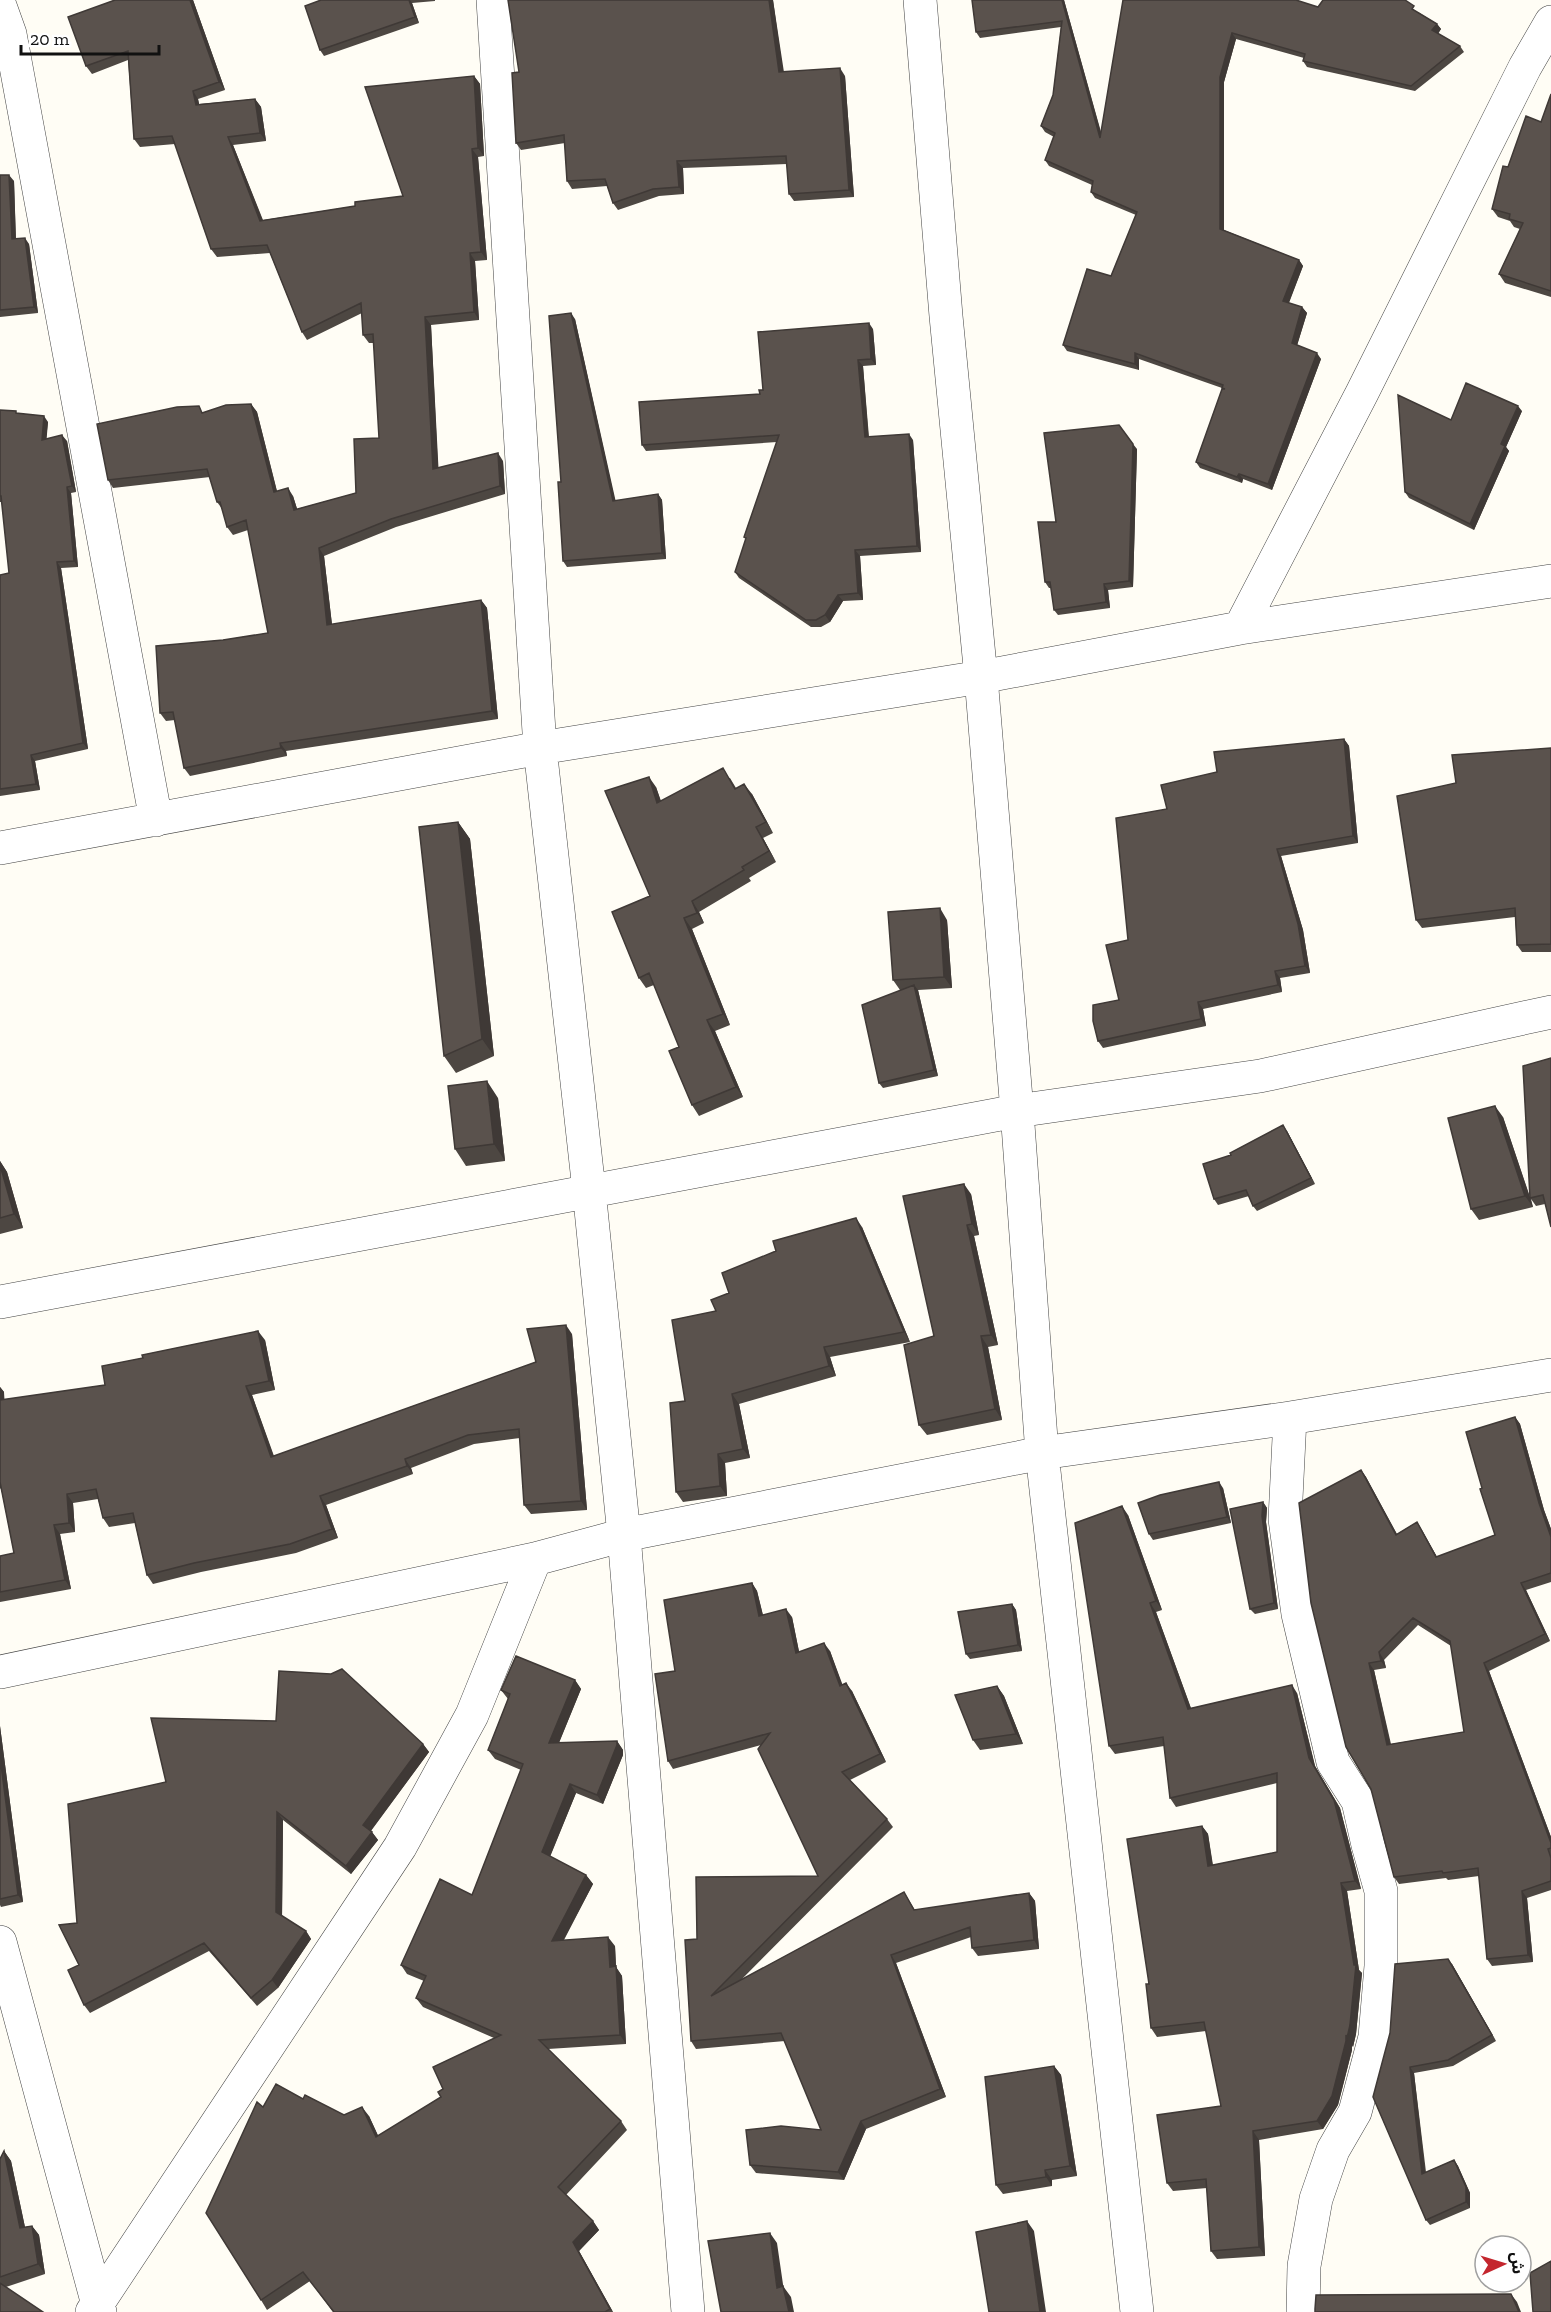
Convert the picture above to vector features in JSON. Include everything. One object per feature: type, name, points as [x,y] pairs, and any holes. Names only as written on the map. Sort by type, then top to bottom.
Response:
[{"type":"street","points":[[493,0],[540,748],[589,1190],[624,1535],[688,2312]]},
{"type":"street","points":[[920,0],[947,328],[981,677],[1017,1111],[1042,1453],[1137,2312]]},
{"type":"street","points":[[0,6],[10,34],[156,820]]},
{"type":"street","points":[[1240,628],[1551,22]]},
{"type":"street","points":[[0,848],[540,748],[981,677],[1240,628],[1551,581]]},
{"type":"street","points":[[0,1302],[1017,1111],[1260,1076],[1551,1012]]},
{"type":"street","points":[[0,1672],[535,1559],[624,1535],[1042,1453],[1290,1418],[1551,1375]]},
{"type":"street","points":[[1290,1418],[1286,1519],[1298,1614],[1333,1762],[1358,1801],[1381,1891],[1381,1966],[1375,2037],[1355,2112],[1333,2150],[1316,2199],[1304,2266],[1303,2312]]},
{"type":"street","points":[[97,2308],[400,1847],[472,1715],[535,1559]]},
{"type":"street","points":[[0,1942],[97,2308]]},
{"type":"building","points":[[115,0],[190,0],[219,82],[193,91],[196,105],[255,99],[260,133],[228,137],[260,221],[355,206],[355,202],[403,196],[365,87],[474,76],[478,148],[472,149],[481,252],[470,253],[474,312],[425,317],[433,469],[498,453],[500,486],[391,519],[319,548],[327,625],[481,600],[492,711],[280,743],[281,748],[184,768],[173,712],[160,713],[156,646],[268,633],[246,520],[227,527],[207,469],[108,480],[97,424],[177,407],[199,406],[202,413],[226,405],[251,404],[274,492],[288,488],[294,510],[356,493],[354,439],[379,438],[373,334],[363,335],[361,303],[302,332],[267,245],[211,249],[172,136],[134,139],[128,51],[86,66],[68,17]]},
{"type":"building","points":[[321,0],[409,0],[415,17],[320,50],[305,6]]},
{"type":"building","points":[[508,0],[769,0],[779,72],[840,68],[849,190],[789,194],[786,156],[677,161],[679,187],[653,189],[613,203],[605,179],[567,181],[564,135],[516,143],[512,73],[519,72]]},
{"type":"building","points":[[972,0],[1062,0],[1100,138],[1123,0],[1296,0],[1318,7],[1323,0],[1405,0],[1414,6],[1412,9],[1437,24],[1432,30],[1460,46],[1411,86],[1303,61],[1305,54],[1232,33],[1220,77],[1220,229],[1299,260],[1283,301],[1302,307],[1292,343],[1317,353],[1268,484],[1239,474],[1237,477],[1196,462],[1222,389],[1225,389],[1222,388],[1223,385],[1135,353],[1135,364],[1063,345],[1087,269],[1111,276],[1137,212],[1091,192],[1093,181],[1045,160],[1055,133],[1041,126],[1053,95],[1062,21],[976,32]]},
{"type":"building","points":[[1551,94],[1551,291],[1499,274],[1523,223],[1509,219],[1510,214],[1492,209],[1503,166],[1508,167],[1526,116],[1541,122]]},
{"type":"building","points":[[0,175],[9,175],[12,239],[25,238],[34,307],[0,310]]},
{"type":"building","points":[[571,313],[613,501],[658,494],[662,553],[563,561],[558,482],[561,482],[549,316]]},
{"type":"building","points":[[869,323],[871,359],[858,360],[865,437],[909,434],[917,546],[855,550],[858,593],[838,595],[825,615],[816,620],[806,620],[735,572],[746,538],[744,537],[779,435],[642,445],[639,402],[760,394],[759,390],[763,390],[758,332]]},
{"type":"building","points":[[1466,383],[1518,406],[1501,444],[1505,446],[1470,524],[1405,492],[1398,395],[1451,420]]},
{"type":"building","points":[[0,410],[44,416],[42,440],[62,435],[72,486],[67,487],[74,561],[57,562],[83,743],[31,755],[36,784],[0,789],[0,575],[9,573],[0,496]]},
{"type":"building","points":[[1119,425],[1133,444],[1129,581],[1104,584],[1106,602],[1054,610],[1050,582],[1045,582],[1038,522],[1056,522],[1044,433]]},
{"type":"building","points":[[1344,739],[1353,836],[1277,849],[1298,924],[1305,966],[1275,971],[1278,985],[1198,1002],[1201,1019],[1098,1041],[1093,1021],[1093,1005],[1119,1000],[1106,945],[1128,940],[1116,818],[1167,809],[1161,785],[1217,772],[1214,752]]},
{"type":"building","points":[[1551,748],[1551,944],[1517,945],[1515,908],[1416,920],[1397,796],[1456,783],[1452,755]]},
{"type":"building","points":[[723,768],[735,789],[744,784],[766,822],[756,827],[769,851],[742,867],[744,870],[692,901],[697,913],[684,918],[723,1014],[707,1020],[736,1087],[692,1105],[669,1051],[679,1047],[649,973],[639,978],[612,912],[650,896],[605,791],[649,777],[657,803]]},
{"type":"building","points":[[458,822],[482,1039],[444,1056],[419,827]]},
{"type":"building","points":[[940,908],[944,977],[893,980],[888,912]]},
{"type":"building","points":[[914,985],[934,1070],[879,1083],[862,1005]]},
{"type":"building","points":[[1551,1058],[1551,1227],[1543,1195],[1530,1198],[1523,1066]]},
{"type":"building","points":[[487,1081],[494,1144],[455,1149],[448,1086]]},
{"type":"building","points":[[1495,1106],[1525,1196],[1471,1209],[1448,1118]]},
{"type":"building","points":[[1283,1125],[1311,1178],[1253,1206],[1246,1190],[1214,1199],[1203,1164],[1231,1155],[1230,1153]]},
{"type":"building","points":[[0,1165],[14,1214],[0,1218]]},
{"type":"building","points":[[964,1184],[972,1224],[967,1225],[991,1335],[981,1336],[995,1409],[919,1425],[904,1345],[934,1336],[903,1196]]},
{"type":"building","points":[[856,1218],[904,1332],[824,1347],[829,1366],[732,1394],[743,1449],[718,1454],[720,1486],[676,1492],[670,1403],[685,1401],[672,1320],[716,1311],[711,1300],[729,1293],[722,1273],[776,1251],[773,1241]]},
{"type":"building","points":[[566,1325],[581,1501],[524,1505],[519,1429],[468,1435],[405,1459],[407,1466],[320,1496],[332,1529],[290,1544],[147,1575],[133,1513],[103,1518],[96,1489],[67,1494],[69,1523],[54,1525],[65,1580],[0,1592],[0,1556],[14,1553],[0,1482],[0,1400],[105,1385],[102,1366],[143,1358],[142,1355],[258,1331],[269,1381],[246,1386],[271,1457],[536,1362],[527,1329]]},
{"type":"building","points":[[1515,1417],[1551,1537],[1551,1573],[1521,1583],[1545,1634],[1484,1663],[1551,1843],[1551,1848],[1548,1849],[1551,1858],[1551,1881],[1522,1891],[1528,1955],[1487,1959],[1478,1868],[1394,1877],[1371,1789],[1346,1747],[1311,1603],[1299,1503],[1361,1470],[1396,1535],[1417,1522],[1436,1557],[1495,1535],[1480,1489],[1482,1488],[1466,1432]],"holes":[[[1413,1618],[1450,1641],[1464,1732],[1387,1745],[1369,1663],[1381,1661],[1379,1652]]]},
{"type":"building","points":[[1219,1482],[1227,1517],[1149,1534],[1138,1503],[1160,1495]]},
{"type":"building","points":[[1263,1502],[1262,1516],[1274,1603],[1250,1609],[1230,1509]]},
{"type":"building","points":[[1122,1506],[1156,1601],[1150,1603],[1188,1709],[1292,1685],[1309,1758],[1334,1800],[1355,1881],[1341,1883],[1354,1965],[1356,1965],[1350,2025],[1332,2096],[1317,2121],[1253,2131],[1259,2247],[1211,2251],[1206,2179],[1167,2183],[1157,2115],[1221,2106],[1204,2022],[1151,2028],[1146,1984],[1149,1984],[1127,1839],[1202,1826],[1208,1866],[1277,1852],[1277,1773],[1170,1798],[1163,1737],[1109,1746],[1075,1523]]},
{"type":"building","points":[[752,1583],[759,1616],[786,1609],[796,1653],[824,1643],[840,1686],[846,1683],[880,1754],[842,1772],[887,1819],[711,1996],[904,1892],[914,1910],[1029,1893],[1034,1940],[972,1948],[970,1927],[891,1955],[940,2089],[861,2121],[838,2172],[750,2165],[746,2130],[781,2126],[821,2130],[781,2033],[691,2041],[685,1940],[697,1939],[696,1877],[818,1876],[758,1749],[770,1733],[668,1761],[655,1674],[675,1671],[664,1600]]},
{"type":"building","points":[[1012,1604],[1018,1645],[966,1654],[958,1612]]},
{"type":"building","points":[[516,1656],[575,1680],[549,1743],[617,1741],[597,1795],[570,1784],[542,1852],[586,1875],[552,1941],[608,1937],[610,1967],[616,1966],[620,2035],[539,2040],[621,2121],[558,2187],[593,2221],[573,2242],[610,2309],[605,2312],[334,2312],[303,2272],[261,2300],[206,2213],[257,2102],[263,2107],[276,2084],[303,2099],[305,2095],[344,2115],[362,2107],[376,2137],[441,2097],[438,2092],[443,2089],[433,2067],[501,2035],[416,1998],[426,1976],[401,1965],[440,1879],[472,1895],[523,1764],[488,1750],[510,1694],[501,1690]]},
{"type":"building","points":[[342,1669],[423,1744],[363,1825],[372,1832],[346,1866],[277,1812],[276,1912],[306,1931],[272,1980],[251,1998],[204,1943],[84,2005],[68,1970],[79,1965],[59,1925],[77,1923],[68,1804],[166,1782],[151,1718],[276,1721],[279,1671],[331,1674]]},
{"type":"building","points":[[997,1686],[1016,1734],[973,1740],[955,1695]]},
{"type":"building","points":[[0,1757],[18,1895],[0,1899]]},
{"type":"building","points":[[1448,1959],[1492,2035],[1448,2060],[1410,2067],[1422,2174],[1454,2160],[1466,2187],[1466,2202],[1426,2220],[1373,2097],[1390,2033],[1395,1964]]},
{"type":"building","points":[[1054,2066],[1070,2166],[1045,2170],[1046,2177],[996,2185],[985,2077]]},
{"type":"building","points":[[4,2151],[20,2228],[32,2226],[38,2264],[0,2277],[0,2159]]},
{"type":"building","points":[[1027,2221],[1040,2312],[989,2312],[976,2232]]},
{"type":"building","points":[[770,2233],[777,2288],[783,2286],[789,2312],[721,2312],[708,2241]]},
{"type":"building","points":[[1551,2261],[1551,2312],[1533,2312],[1533,2271]]},
{"type":"building","points":[[0,2283],[43,2312],[0,2312]]},
{"type":"building","points":[[1511,2294],[1519,2312],[1315,2312],[1316,2295]]}]
